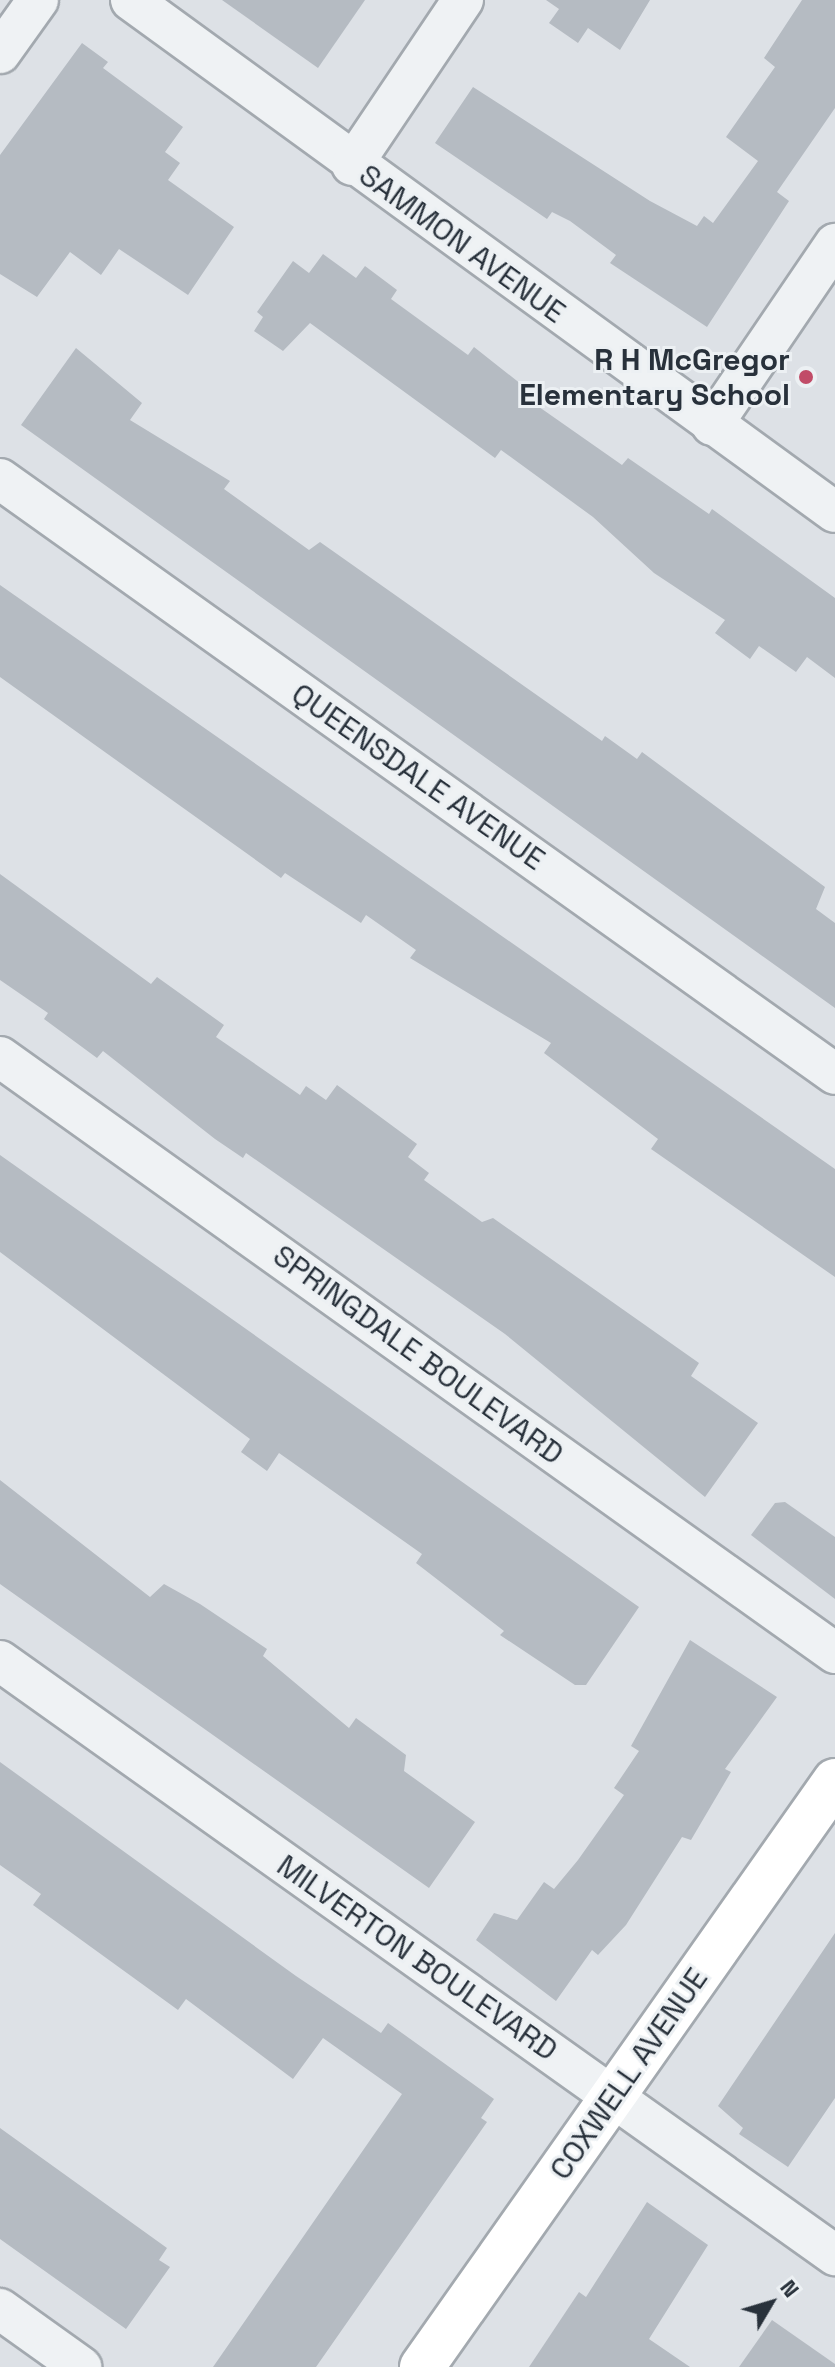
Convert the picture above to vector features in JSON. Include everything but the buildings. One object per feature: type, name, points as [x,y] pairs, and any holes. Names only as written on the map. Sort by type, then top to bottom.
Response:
[{"type":"main road","name":"COXWELL AVENUE","points":[[422,2367],[835,1781]]},
{"type":"street","points":[[0,53],[38,0]]},
{"type":"street","name":"SAMMON AVENUE","points":[[131,0],[352,165],[835,512]]},
{"type":"street","points":[[352,165],[463,0]]},
{"type":"street","points":[[712,425],[835,244]]},
{"type":"street","name":"QUEENSDALE AVENUE","points":[[0,479],[835,1074]]},
{"type":"street","name":"SPRINGDALE BOULEVARD","points":[[0,1057],[835,1653]]},
{"type":"street","name":"MILVERTON BOULEVARD","points":[[0,1661],[835,2255]]},
{"type":"street","points":[[0,2309],[81,2367]]},
{"type":"place","name":"R H McGregor Elementary School","points":[[806,377]]}]
